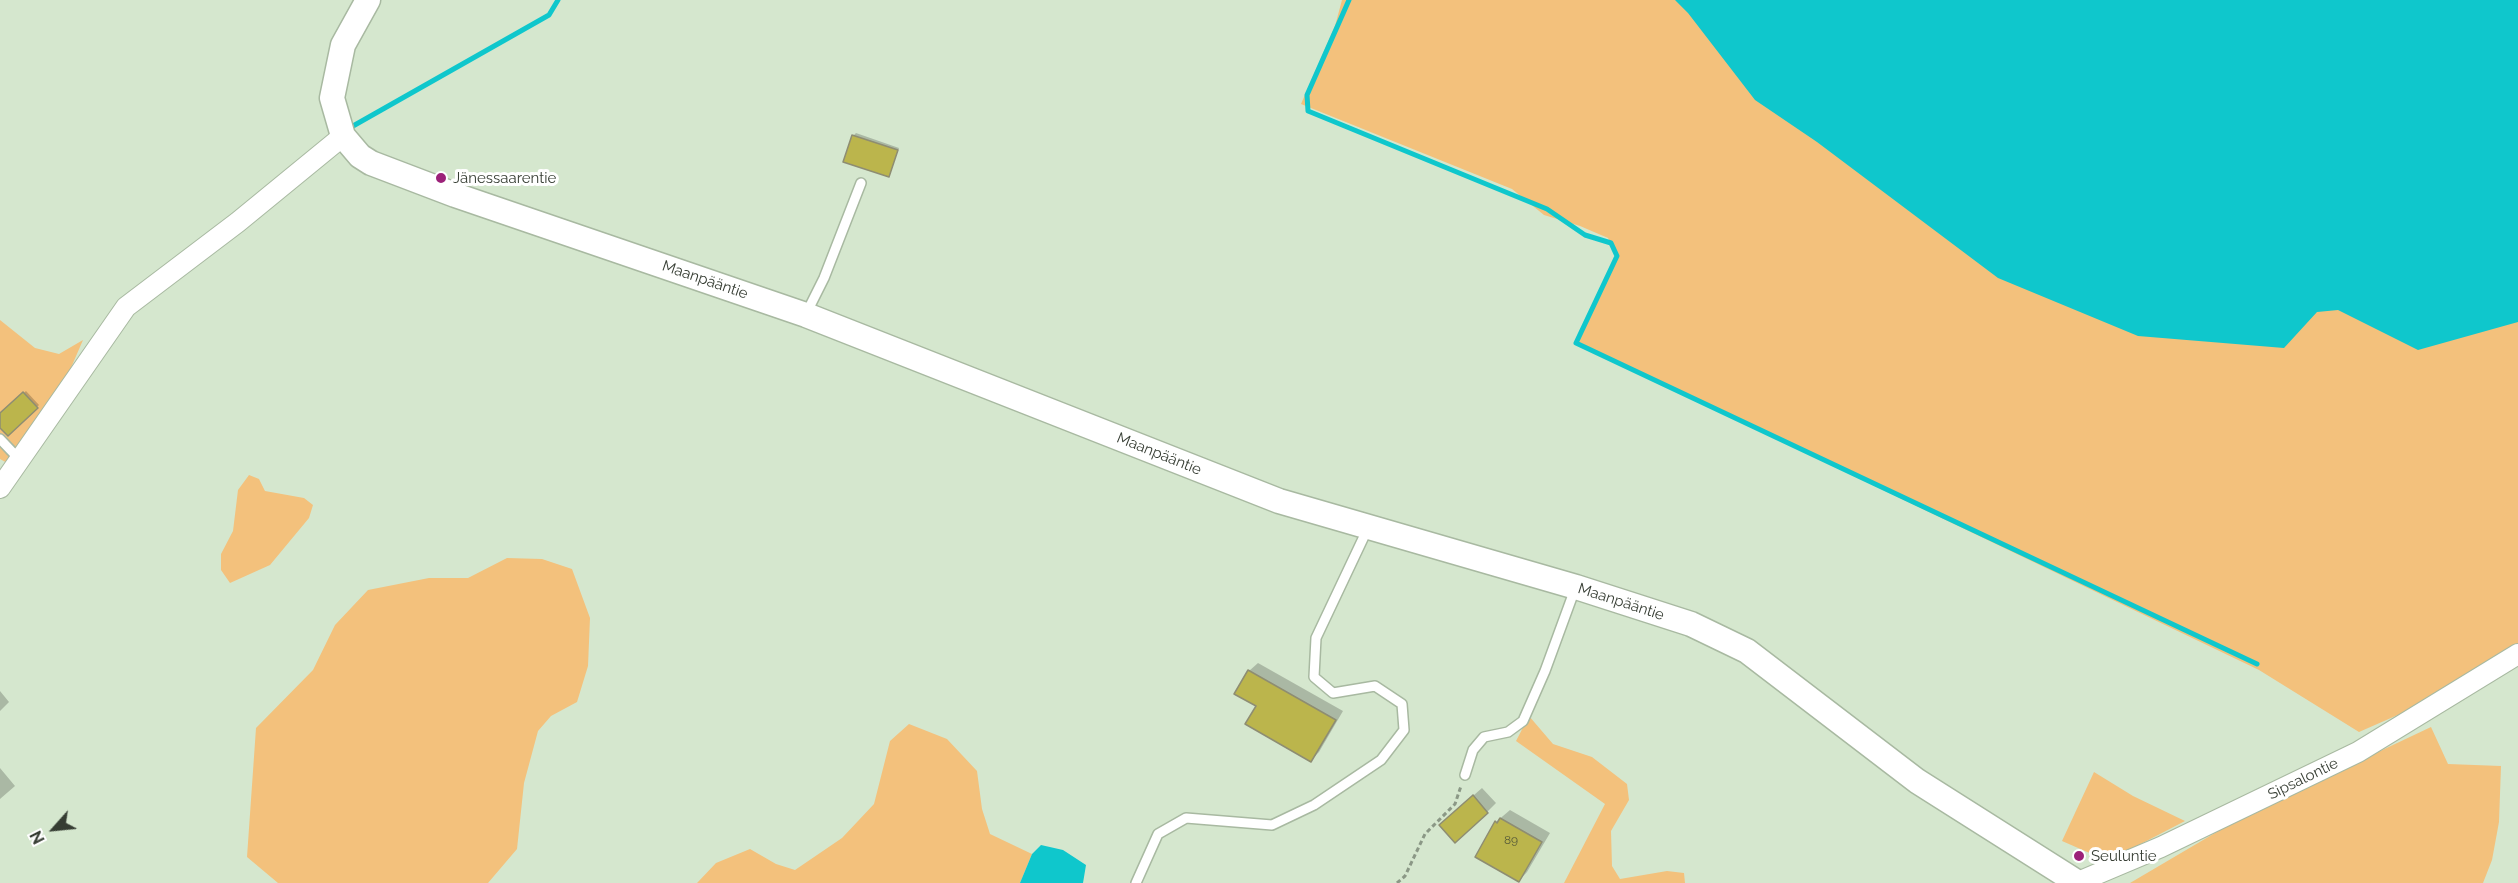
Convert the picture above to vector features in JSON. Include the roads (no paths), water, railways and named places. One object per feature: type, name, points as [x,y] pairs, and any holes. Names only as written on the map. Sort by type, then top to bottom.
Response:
[{"type":"street","name":"Maanpääntie","points":[[368,0],[343,45],[334,79],[332,98],[343,136],[360,156],[389,171],[806,315],[1279,501],[1576,587],[1691,624],[1747,651],[1917,781],[2077,883]]},
{"type":"street","points":[[0,488],[126,307],[238,222],[343,136]]},
{"type":"street","name":"Sipsalontie","points":[[2077,883],[2161,847],[2358,752],[2518,654]]},
{"type":"lane","points":[[806,315],[824,278],[861,183]]},
{"type":"lane","points":[[0,439],[21,460]]},
{"type":"lane","points":[[1136,883],[1158,834],[1186,818],[1272,825],[1314,805],[1382,760],[1404,730],[1402,704],[1375,686],[1333,693],[1314,677],[1316,638],[1369,527]]},
{"type":"lane","points":[[1465,775],[1473,750],[1484,737],[1508,732],[1523,721],[1545,671],[1576,587]]},
{"type":"water","points":[[1675,0],[2518,0],[2518,322],[2418,350],[2338,310],[2317,312],[2284,348],[2138,336],[1998,278],[1817,142],[1755,100],[1688,13]]},
{"type":"water","points":[[1041,845],[1063,850],[1086,865],[1083,883],[1020,883],[1032,854]]},
{"type":"waterway","points":[[353,126],[549,15],[558,0]]},
{"type":"waterway","points":[[1349,0],[1307,95],[1308,111],[1547,209],[1585,235],[1611,243],[1617,256],[1576,343],[2257,664]]},
{"type":"place","name":"Jänessaarentie","points":[[441,178]]},
{"type":"place","name":"Seuluntie","points":[[2079,856]]}]
